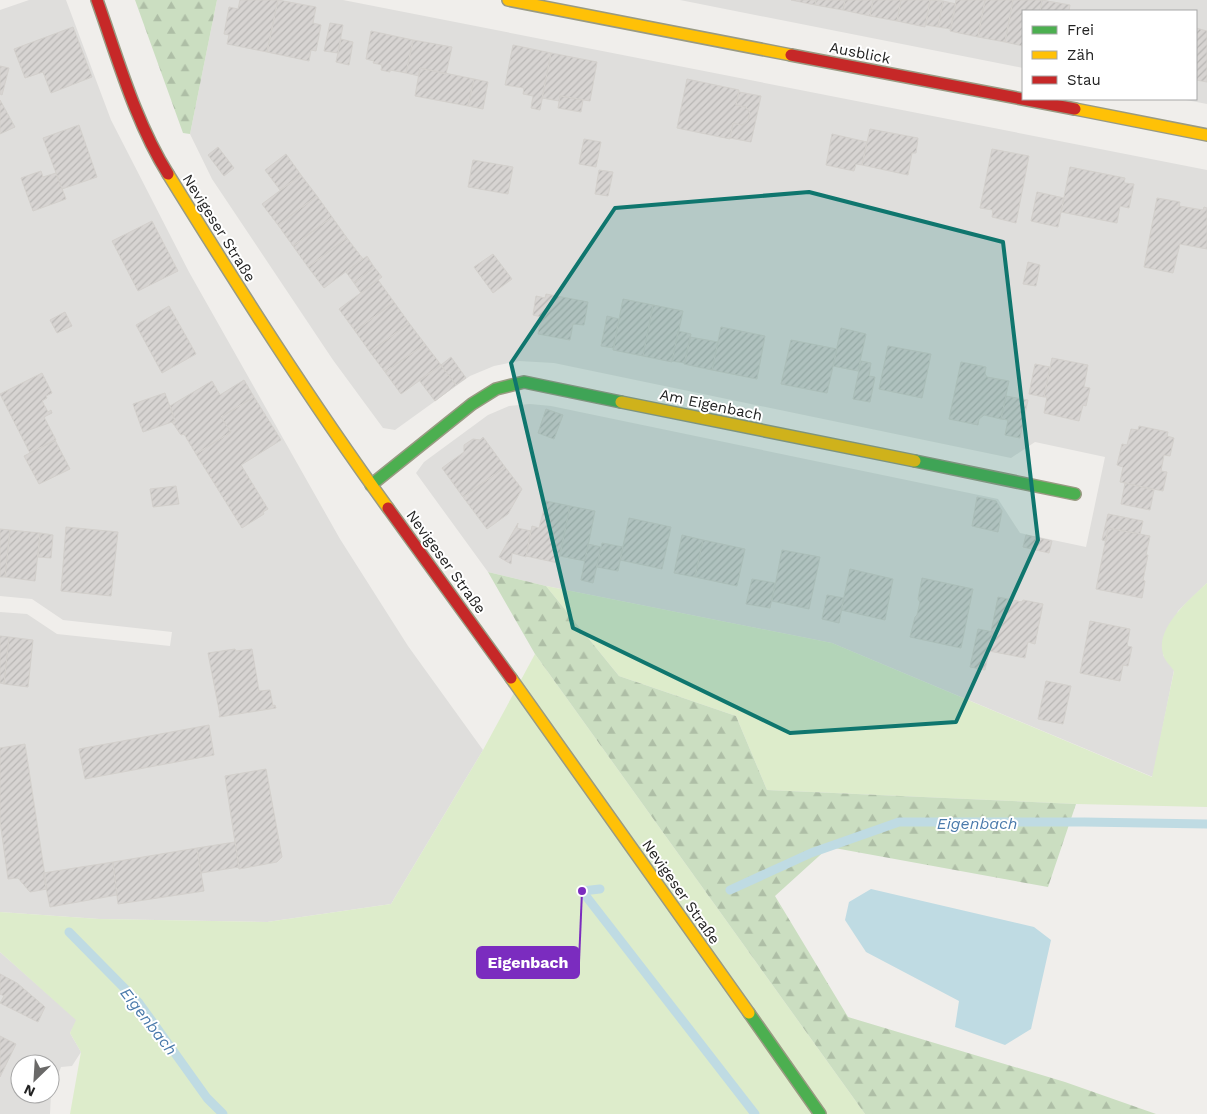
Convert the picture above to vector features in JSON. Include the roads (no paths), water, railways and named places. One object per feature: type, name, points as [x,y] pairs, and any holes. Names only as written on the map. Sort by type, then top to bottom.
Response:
[{"type":"street","name":"Nevigeser Straße","points":[[97,0],[134,104],[155,153],[262,325],[336,436],[489,647],[820,1114]]},
{"type":"street","name":"Ausblick","points":[[508,0],[1022,99]]},
{"type":"street","name":"Ausblick","points":[[1026,100],[1207,135]]},
{"type":"street","name":"Am Eigenbach","points":[[371,485],[472,404],[496,389],[524,382],[1075,494]]},
{"type":"water","points":[[871,889],[1034,927],[1051,940],[1031,1029],[1005,1045],[955,1027],[959,1001],[866,952],[845,920],[849,902]]},
{"type":"waterway","name":"Eigenbach","points":[[730,890],[811,853],[899,822],[1207,824]]},
{"type":"waterway","name":"Eigenbach","points":[[600,889],[582,891],[755,1114]]},
{"type":"waterway","name":"Eigenbach","points":[[69,932],[139,1003],[207,1098],[223,1114]]},
{"type":"place","name":"Eigenbach","points":[[582,891]]}]
